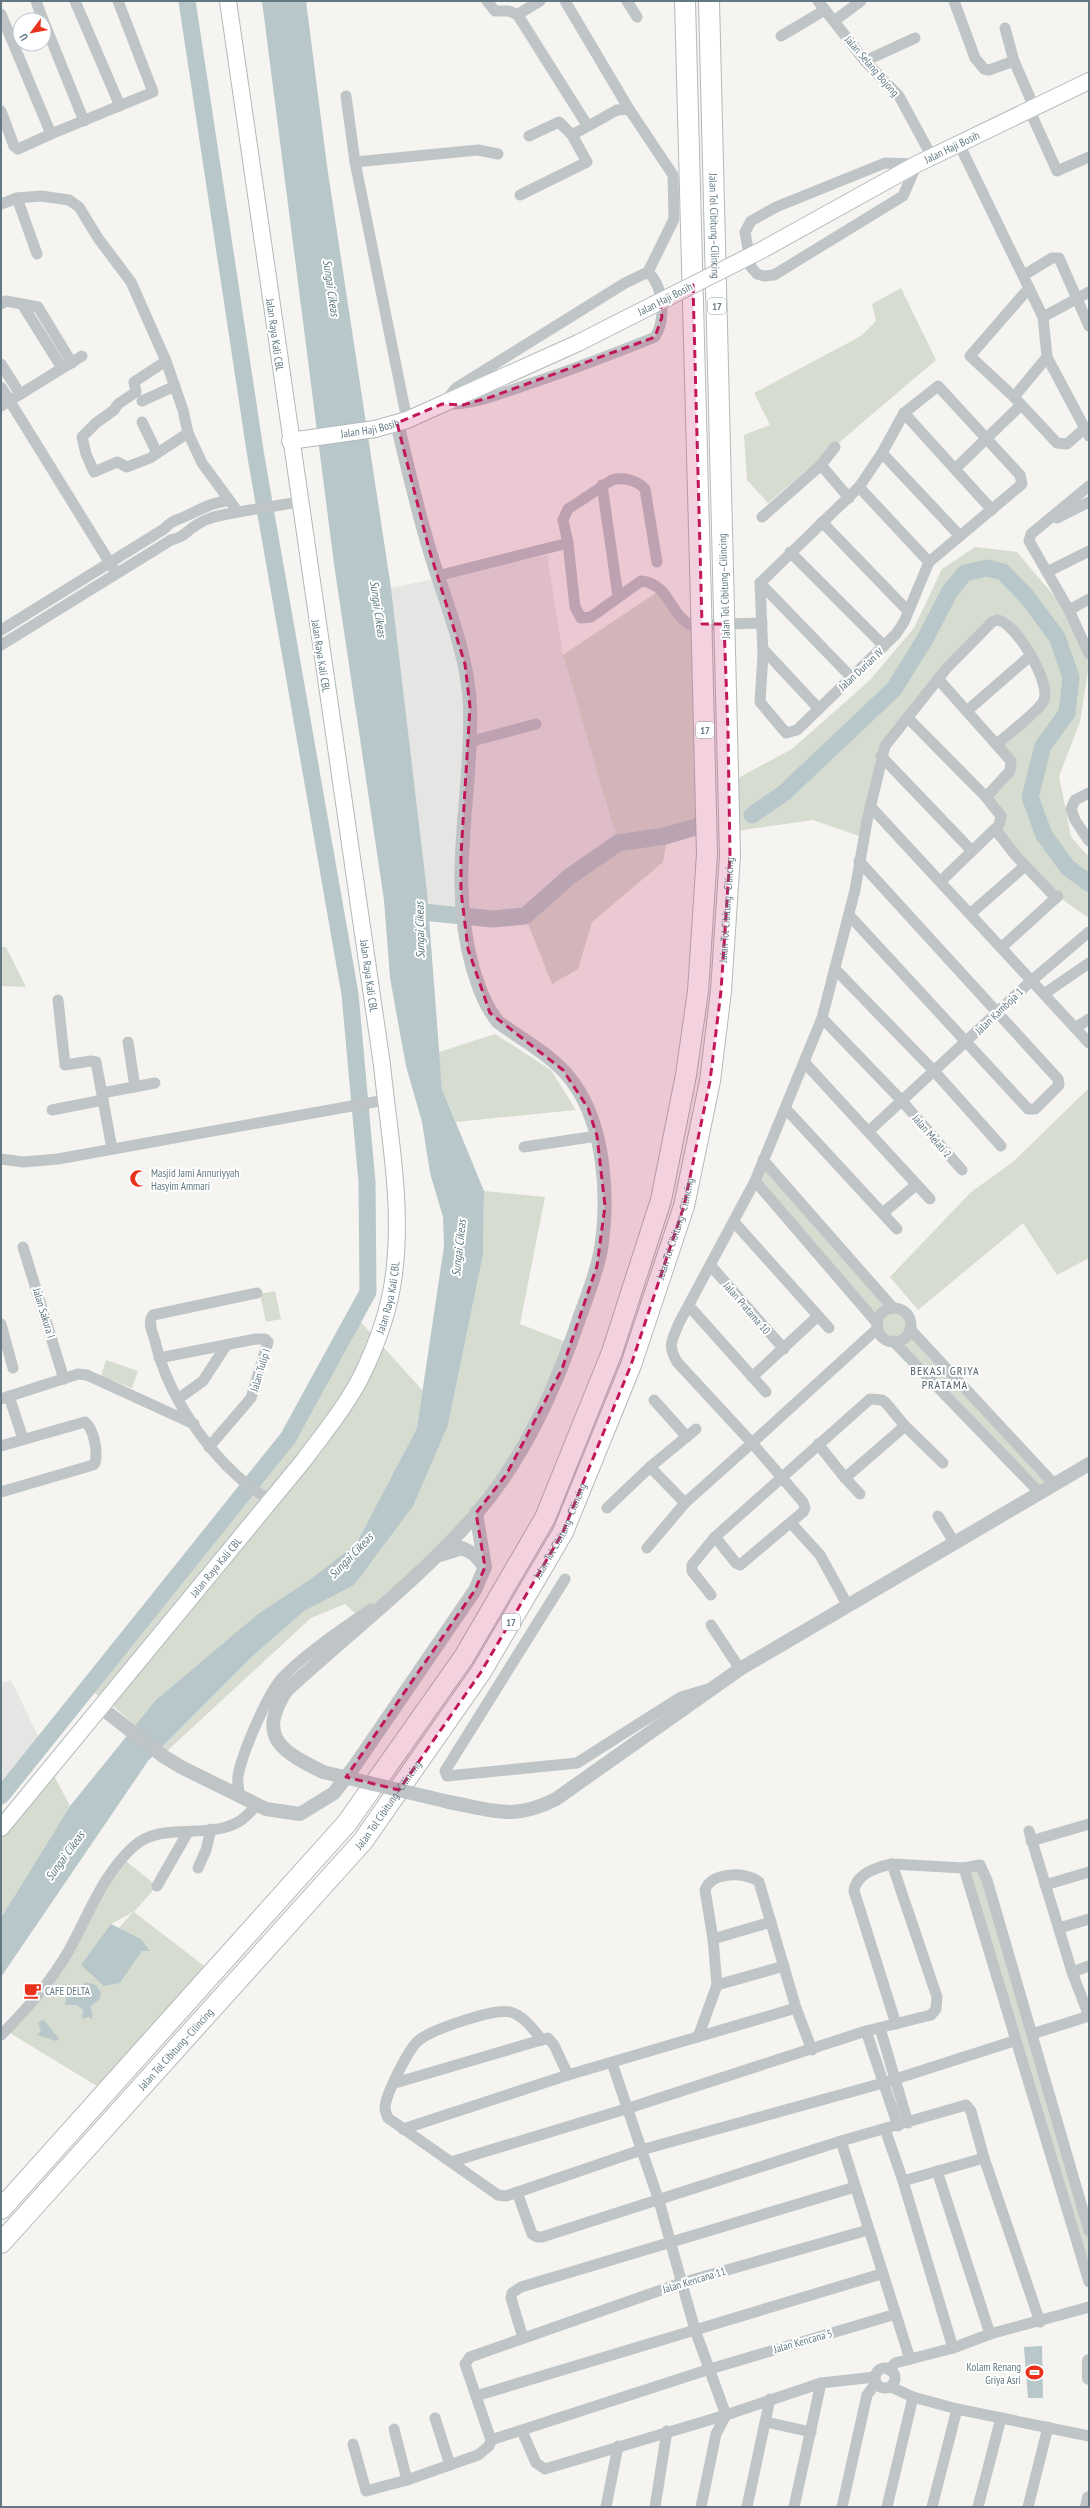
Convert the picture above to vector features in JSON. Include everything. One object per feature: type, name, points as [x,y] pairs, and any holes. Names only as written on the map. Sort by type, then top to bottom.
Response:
[{"type":"highway","name":"Jalan Tol Cibitung–Cilincing","points":[[1,2208],[347,1823],[464,1657],[545,1518],[612,1352],[661,1200],[686,1075],[698,991],[707,854],[685,1]]},
{"type":"highway","name":"Jalan Tol Cibitung–Cilincing","points":[[1,2243],[363,1841],[481,1672],[564,1532],[631,1365],[684,1206],[710,1081],[721,991],[730,855],[709,1]]},
{"type":"main road","name":"Jalan Raya Kali CBL","points":[[1,1828],[99,1706],[304,1460],[352,1393],[362,1375],[385,1316],[394,1274],[396,1218],[394,1169],[228,1]]},
{"type":"main road","name":"Jalan Haji Bosih","points":[[290,441],[375,429],[402,422],[578,343],[762,250],[917,164],[1089,81]]},
{"type":"street","points":[[36,1],[40,12]]},
{"type":"street","points":[[75,1],[120,106]]},
{"type":"street","points":[[1,111],[14,146],[18,149],[148,95],[153,89],[118,1]]},
{"type":"street","points":[[487,1],[495,11],[509,11],[518,15],[587,125]]},
{"type":"street","points":[[518,15],[540,1]]},
{"type":"street","points":[[442,404],[456,388],[625,283],[648,272],[674,219],[673,176],[629,109],[565,1]]},
{"type":"street","points":[[627,1],[637,17]]},
{"type":"street","points":[[834,21],[861,1]]},
{"type":"street","points":[[954,1],[975,58],[980,66],[989,70],[1014,61]]},
{"type":"street","points":[[782,36],[822,6]]},
{"type":"street","name":"Jalan Selang Bojong","points":[[822,6],[865,61],[899,96],[932,157]]},
{"type":"street","points":[[1,14],[51,134]]},
{"type":"street","points":[[1005,28],[1014,61],[1057,171],[1089,157]]},
{"type":"street","points":[[865,61],[915,38]]},
{"type":"street","points":[[52,41],[84,121]]},
{"type":"street","points":[[346,96],[355,162],[402,422],[437,576],[465,664],[470,707],[469,742],[462,821],[461,890],[468,949],[480,991],[490,1013],[498,1022],[563,1070],[588,1108],[597,1136],[605,1206],[597,1266],[562,1369],[550,1396],[506,1475],[476,1514],[435,1558],[408,1584],[291,1686],[278,1704],[274,1725],[279,1744],[290,1756],[323,1772],[449,1802],[510,1814],[540,1807],[556,1799],[740,1669],[1089,1464]]},
{"type":"street","points":[[572,135],[587,125],[617,110],[629,109]]},
{"type":"street","points":[[520,195],[587,162],[572,135],[560,122],[529,136]]},
{"type":"street","points":[[959,144],[1024,274],[1042,317],[1047,358],[1087,432],[1067,444],[1061,445],[1018,401],[970,356],[1029,288]]},
{"type":"street","points":[[355,162],[478,150],[498,154]]},
{"type":"street","points":[[885,163],[917,164],[902,196],[774,275],[764,276],[757,274],[751,267],[745,232],[751,221],[759,215],[885,163]]},
{"type":"street","points":[[17,198],[37,254]]},
{"type":"street","points":[[1,204],[17,198],[55,198],[68,200],[79,207],[98,238],[131,282],[166,361],[175,386],[188,433],[202,464],[238,512]]},
{"type":"street","points":[[1024,274],[1052,258],[1059,258],[1089,326]]},
{"type":"street","points":[[442,404],[463,405],[491,397],[585,365],[655,337],[661,328],[662,317],[655,279],[648,272]]},
{"type":"street","points":[[1042,317],[1089,292]]},
{"type":"street","points":[[1,304],[6,301],[22,304],[67,366]]},
{"type":"street","points":[[5,403],[82,356]]},
{"type":"street","points":[[956,468],[986,438],[1018,401],[1047,358]]},
{"type":"street","points":[[166,361],[134,382],[136,392],[118,404],[114,410],[96,423],[82,437],[86,454],[94,472],[117,462],[127,467],[157,453],[188,433]]},
{"type":"street","points":[[1,364],[20,394]]},
{"type":"street","points":[[142,401],[175,386]]},
{"type":"street","points":[[851,677],[760,583],[790,552],[849,498],[882,453],[904,413],[933,388],[938,386],[943,389],[986,438]]},
{"type":"street","points":[[1,387],[5,403],[117,573]]},
{"type":"street","points":[[904,413],[956,468],[992,510]]},
{"type":"street","points":[[142,422],[157,453]]},
{"type":"street","name":"Jalan Durian IV","points":[[760,583],[763,649],[760,702],[786,733],[797,730],[884,646],[904,622],[907,610],[929,562],[1022,484],[1020,475],[986,438]]},
{"type":"street","points":[[762,517],[821,465],[835,447]]},
{"type":"street","points":[[882,453],[960,536]]},
{"type":"street","points":[[821,465],[849,498]]},
{"type":"street","points":[[657,562],[645,489],[640,484],[619,478],[602,485],[568,509],[563,520],[568,544],[575,607],[578,617],[586,619],[591,617],[618,596],[641,581],[650,582],[662,589],[673,603],[681,620],[690,624],[762,622]]},
{"type":"street","points":[[602,485],[618,596]]},
{"type":"street","points":[[1089,486],[1031,534],[1030,541],[1069,610],[1089,651]]},
{"type":"street","points":[[858,487],[929,562]]},
{"type":"street","points":[[1,630],[164,529],[172,520],[187,516],[203,506],[229,500]]},
{"type":"street","points":[[1,645],[171,540],[183,538],[192,527],[204,520],[238,512],[299,502]]},
{"type":"street","points":[[1040,526],[1089,502]]},
{"type":"street","points":[[822,522],[907,610]]},
{"type":"street","points":[[437,576],[568,544]]},
{"type":"street","points":[[1047,572],[1089,551]]},
{"type":"street","points":[[790,552],[884,646]]},
{"type":"street","points":[[1069,610],[1089,599]]},
{"type":"street","points":[[715,1537],[736,1563],[740,1565],[803,1512],[805,1504],[782,1475],[677,1362],[670,1349],[679,1323],[711,1266],[755,1181],[805,1063],[822,1018],[836,970],[849,915],[881,756],[891,735],[908,718],[946,669],[968,645],[997,620],[1009,625],[1030,656],[1045,686],[1044,701],[998,744]]},
{"type":"street","points":[[763,649],[819,709]]},
{"type":"street","points":[[968,710],[1030,656]]},
{"type":"street","points":[[938,680],[968,710],[1010,759],[1012,766],[986,797]]},
{"type":"street","points":[[908,718],[986,797],[1000,816],[1000,822],[995,828],[941,881]]},
{"type":"street","points":[[469,742],[536,724]]},
{"type":"street","points":[[881,756],[971,850]]},
{"type":"street","points":[[1089,793],[1076,800],[1071,809],[1075,820],[1089,841]]},
{"type":"street","points":[[870,806],[1002,947],[1089,1043]]},
{"type":"street","points":[[995,828],[1025,866],[1057,897],[1002,947]]},
{"type":"street","points":[[849,915],[968,1041],[1028,1109],[1036,1109],[1052,1095],[1058,1087],[1058,1080],[998,1012],[859,861]]},
{"type":"street","points":[[970,914],[1025,866]]},
{"type":"street","name":"Jalan Kamboja 1","points":[[869,1131],[968,1041],[1031,980],[1089,932]]},
{"type":"street","points":[[1044,994],[1089,963]]},
{"type":"street","points":[[836,970],[934,1071],[1001,1146]]},
{"type":"street","points":[[58,1000],[65,1065],[91,1061],[96,1062],[112,1149]]},
{"type":"street","name":"Jalan Melati 2","points":[[822,1018],[902,1101],[962,1170]]},
{"type":"street","points":[[1075,1028],[1089,1019]]},
{"type":"street","points":[[128,1042],[135,1087]]},
{"type":"street","points":[[805,1063],[930,1199]]},
{"type":"street","points":[[52,1110],[135,1087],[155,1083]]},
{"type":"street","points":[[1,1159],[23,1162],[58,1159],[385,1100]]},
{"type":"street","points":[[786,1109],[897,1229]]},
{"type":"street","points":[[524,1147],[597,1136]]},
{"type":"street","points":[[763,1160],[893,1308],[906,1312],[910,1320],[910,1329],[904,1338],[893,1341]]},
{"type":"street","points":[[755,1181],[877,1326],[883,1338],[893,1341],[1040,1492]]},
{"type":"street","points":[[882,1213],[916,1184]]},
{"type":"street","points":[[734,1222],[828,1328]]},
{"type":"street","name":"Jalan Sakura I","points":[[23,1247],[64,1379]]},
{"type":"street","name":"Jalan Pratama 10","points":[[711,1266],[784,1349]]},
{"type":"street","points":[[257,1293],[153,1315],[150,1321],[159,1358],[178,1399],[194,1424],[210,1447],[238,1476],[256,1492],[270,1500]]},
{"type":"street","points":[[689,1306],[766,1392]]},
{"type":"street","points":[[647,1548],[685,1503],[752,1443],[877,1326],[883,1312],[893,1308]]},
{"type":"street","points":[[752,1377],[818,1316]]},
{"type":"street","points":[[1,1324],[5,1350],[13,1368]]},
{"type":"street","points":[[910,1329],[1054,1484]]},
{"type":"street","name":"Jalan Tulip I","points":[[159,1358],[225,1347],[256,1339],[265,1339],[268,1342],[251,1398],[210,1447]]},
{"type":"street","points":[[178,1399],[204,1381],[225,1347]]},
{"type":"street","points":[[23,1439],[5,1398],[78,1374],[87,1375],[194,1424]]},
{"type":"street","points":[[711,1595],[691,1566],[715,1537],[782,1475],[870,1399],[882,1400],[905,1426],[944,1463]]},
{"type":"street","points":[[654,1400],[687,1437]]},
{"type":"street","points":[[1,1446],[76,1423],[85,1422],[89,1426],[97,1454],[96,1463],[1,1492]]},
{"type":"street","points":[[845,1478],[905,1426]]},
{"type":"street","points":[[607,1508],[650,1467],[696,1429]]},
{"type":"street","points":[[818,1444],[860,1494]]},
{"type":"street","points":[[650,1467],[685,1503]]},
{"type":"street","points":[[99,1706],[161,1754],[181,1767],[239,1794],[266,1809],[300,1814],[334,1793],[356,1764],[475,1590],[485,1566],[476,1514]]},
{"type":"street","points":[[938,1516],[954,1542]]},
{"type":"street","points":[[791,1523],[820,1555],[848,1606]]},
{"type":"street","points":[[435,1558],[451,1550],[462,1548],[474,1554],[485,1566]]},
{"type":"street","points":[[565,1579],[445,1771],[447,1776],[577,1763],[681,1697],[716,1686]]},
{"type":"street","points":[[239,1794],[238,1778],[241,1762],[268,1701],[281,1679],[342,1629],[408,1584]]},
{"type":"street","points":[[711,1625],[740,1669]]},
{"type":"street","points":[[1,2034],[16,2021],[67,1954],[99,1895],[132,1847],[158,1833],[188,1832],[211,1829],[239,1821],[258,1804]]},
{"type":"street","points":[[1032,2034],[1089,2016],[1072,1972],[1030,1836],[1089,1824]]},
{"type":"street","points":[[198,1868],[206,1850],[211,1829]]},
{"type":"street","points":[[157,1886],[188,1832]]},
{"type":"street","points":[[451,2162],[629,2108],[812,2050],[866,2031],[931,2015],[936,2009],[937,1997],[892,1864]]},
{"type":"street","points":[[896,2024],[854,1891],[855,1883],[863,1876],[881,1866],[892,1864],[964,1868],[980,1865],[987,1880],[1089,2231]]},
{"type":"street","points":[[964,1868],[1014,2041],[1089,2282]]},
{"type":"street","points":[[1045,1885],[1089,1872]]},
{"type":"street","points":[[698,2037],[717,1985],[713,1939],[705,1890],[707,1884],[713,1880],[725,1876],[750,1876],[759,1882],[796,2008],[812,2050]]},
{"type":"street","points":[[1059,1928],[1089,1919]]},
{"type":"street","points":[[713,1939],[771,1922]]},
{"type":"street","points":[[717,1985],[784,1966]]},
{"type":"street","points":[[1072,1972],[1089,1966]]},
{"type":"street","points":[[403,2129],[568,2075],[796,2008]]},
{"type":"street","points":[[542,2040],[519,2016],[512,2013],[487,2014],[440,2030],[419,2040],[403,2063],[385,2105],[386,2112],[392,2122],[498,2195],[506,2196],[642,2150],[883,2083],[894,2078],[1014,2041]]},
{"type":"street","points":[[880,2028],[894,2078],[903,2124]]},
{"type":"street","points":[[866,2031],[883,2083],[903,2124]]},
{"type":"street","points":[[395,2083],[548,2038],[551,2040],[568,2075]]},
{"type":"street","points":[[612,2062],[629,2108],[658,2201],[695,2330],[726,2415],[716,2434],[700,2507]]},
{"type":"street","points":[[517,2192],[532,2234],[537,2237],[658,2201],[841,2140],[903,2124],[962,2105],[969,2106],[984,2158],[1040,2322]]},
{"type":"street","points":[[885,2129],[903,2181],[953,2348]]},
{"type":"street","points":[[841,2140],[868,2230],[910,2359]]},
{"type":"street","points":[[903,2181],[984,2158]]},
{"type":"street","points":[[937,2171],[990,2334]]},
{"type":"street","points":[[523,2338],[511,2298],[512,2294],[517,2289],[855,2187]]},
{"type":"street","name":"Jalan Kencana 11","points":[[476,2396],[465,2364],[466,2360],[476,2354],[681,2283],[868,2230]]},
{"type":"street","points":[[353,2444],[366,2491],[407,2480],[482,2452],[490,2446],[492,2440],[476,2396],[882,2274]]},
{"type":"street","points":[[890,2370],[895,2363],[953,2348],[990,2334],[1040,2322],[1089,2307]]},
{"type":"street","name":"Jalan Kencana 5","points":[[492,2440],[710,2369],[896,2314]]},
{"type":"street","points":[[1089,2361],[1089,2378]]},
{"type":"street","points":[[842,2507],[867,2395],[880,2370],[890,2370]]},
{"type":"street","points":[[890,2370],[894,2378],[891,2387]]},
{"type":"street","points":[[522,2431],[536,2463],[545,2469],[667,2431],[726,2415],[821,2383],[875,2380],[884,2388],[891,2387],[913,2397],[957,2409],[1089,2436]]},
{"type":"street","points":[[794,2507],[821,2383]]},
{"type":"street","points":[[887,2507],[913,2397]]},
{"type":"street","points":[[747,2507],[770,2399]]},
{"type":"street","points":[[932,2507],[957,2409]]},
{"type":"street","points":[[435,2418],[450,2465]]},
{"type":"street","points":[[978,2507],[1001,2418]]},
{"type":"street","points":[[766,2422],[811,2432]]},
{"type":"street","points":[[1028,2507],[1048,2427]]},
{"type":"street","points":[[394,2429],[407,2480]]},
{"type":"street","points":[[655,2507],[667,2431]]},
{"type":"street","points":[[606,2507],[618,2446]]},
{"type":"street","points":[[1087,2507],[1089,2498]]},
{"type":"highlighted area","points":[[693,285],[702,624],[724,624],[728,732],[730,855],[721,991],[710,1081],[684,1206],[631,1365],[563,1532],[481,1672],[399,1790],[346,1777],[475,1590],[485,1567],[476,1513],[506,1475],[562,1369],[597,1266],[605,1206],[597,1136],[588,1108],[563,1070],[490,1013],[468,949],[461,891],[461,855],[470,707],[465,664],[429,549],[397,423],[442,404],[463,405],[491,397],[655,337],[662,317],[660,302]]},
{"type":"shaded area","points":[[901,288],[936,360],[768,503],[747,480],[744,435],[770,425],[754,393],[861,336],[876,321],[872,304]]},
{"type":"shaded area","points":[[975,547],[1017,552],[1066,610],[1089,664],[1080,722],[1059,776],[1071,837],[1089,857],[1089,918],[1047,888],[1025,866],[1008,841],[986,797],[1010,771],[997,744],[1044,701],[1030,656],[997,620],[891,735],[862,837],[813,820],[730,832],[729,783],[792,749],[869,681],[914,628],[942,569]]},
{"type":"shaded area","points":[[547,555],[563,655],[618,843],[569,877],[525,916],[491,918],[429,913],[391,588]]},
{"type":"shaded area","points":[[662,589],[681,620],[702,625],[706,824],[668,835],[663,862],[592,922],[578,969],[552,984],[525,916],[569,877],[618,843],[563,655]]},
{"type":"shaded area","points":[[1,947],[6,947],[26,987],[1,986]]},
{"type":"shaded area","points":[[495,1034],[551,1070],[576,1110],[456,1122],[442,1089],[439,1052]]},
{"type":"shaded area","points":[[1089,1088],[1089,1258],[1057,1275],[1023,1223],[918,1310],[890,1277],[971,1192],[1013,1162]]},
{"type":"shaded area","points":[[763,1160],[898,1308],[906,1312],[911,1324],[1054,1484],[1039,1492],[883,1338],[755,1181]]},
{"type":"shaded area","points":[[484,1191],[545,1197],[520,1324],[571,1344],[513,1463],[408,1584],[359,1617],[345,1604],[311,1618],[166,1752],[161,1748],[253,1656],[304,1611],[354,1584],[448,1425],[483,1255]]},
{"type":"shaded area","points":[[275,1291],[281,1319],[266,1322],[260,1294]]},
{"type":"shaded area","points":[[358,1319],[423,1391],[417,1428],[356,1544],[136,1726],[111,1704],[87,1688],[278,1453],[324,1390]]},
{"type":"shaded area","points":[[106,1360],[138,1371],[132,1388],[101,1376]]},
{"type":"shaded area","points":[[11,1680],[42,1744],[1,1796],[1,1683]]},
{"type":"shaded area","points":[[50,1768],[70,1806],[1,1918],[1,1826]]},
{"type":"shaded area","points":[[122,1858],[157,1886],[134,1912],[212,1972],[105,2091],[10,2033]],"holes":[[[133,1912],[119,1928],[150,1950],[142,1951],[120,1983],[111,1924]],[[82,1990],[100,1999],[91,2006],[93,2020],[67,1994],[73,1996]]]},
{"type":"shaded area","points":[[980,1865],[1089,2231],[1089,2282],[964,1868]]},
{"type":"water","name":"Sungai Cikeas","points":[[262,1],[306,1],[327,166],[391,588],[427,892],[442,1089],[484,1191],[483,1255],[448,1425],[413,1506],[354,1585],[304,1611],[253,1656],[148,1761],[1,1977],[1,1918],[70,1806],[156,1700],[258,1614],[311,1579],[356,1544],[417,1428],[444,1246],[443,1217],[430,1173],[422,1122],[406,1066],[390,978],[384,900],[334,564]]},
{"type":"water","points":[[111,1924],[141,1939],[150,1951],[142,1951],[120,1983],[104,1986],[81,1965]]},
{"type":"water","points":[[85,1982],[96,1985],[101,1993],[100,1999],[91,2006],[93,2020],[89,2017],[82,2019],[83,2010],[77,2005],[65,2005],[67,1993],[74,1996],[82,1990]]},
{"type":"water","points":[[44,2020],[59,2039],[56,2041],[37,2035],[41,2031],[38,2022]]},
{"type":"water","name":"Kolam Renang Griya Asri","points":[[1042,2346],[1043,2398],[1028,2398],[1024,2347]]},
{"type":"waterway","points":[[1,1796],[288,1438],[368,1292],[367,1182],[350,994],[256,457],[187,1]]},
{"type":"waterway","points":[[752,815],[784,793],[894,689],[925,639],[950,591],[965,573],[987,568],[1003,572],[1027,597],[1057,637],[1071,677],[1067,713],[1043,746],[1030,797],[1044,835],[1068,868],[1089,883]]},
{"type":"waterway","name":"Sungai Cikeas","points":[[422,912],[493,919],[525,916],[569,877],[618,843],[665,836],[706,824]]},
{"type":"place","name":"Masjid Jami Annuriyyah Hasyim Ammari","points":[[138,1179]]},
{"type":"place","name":"CAFE DELTA","points":[[32,1991]]},
{"type":"place","name":"Kolam Renang Griya Asri","points":[[1034,2373]]},
{"type":"district","name":"BEKASI GRIYA PRATAMA","points":[[945,1378]]}]
